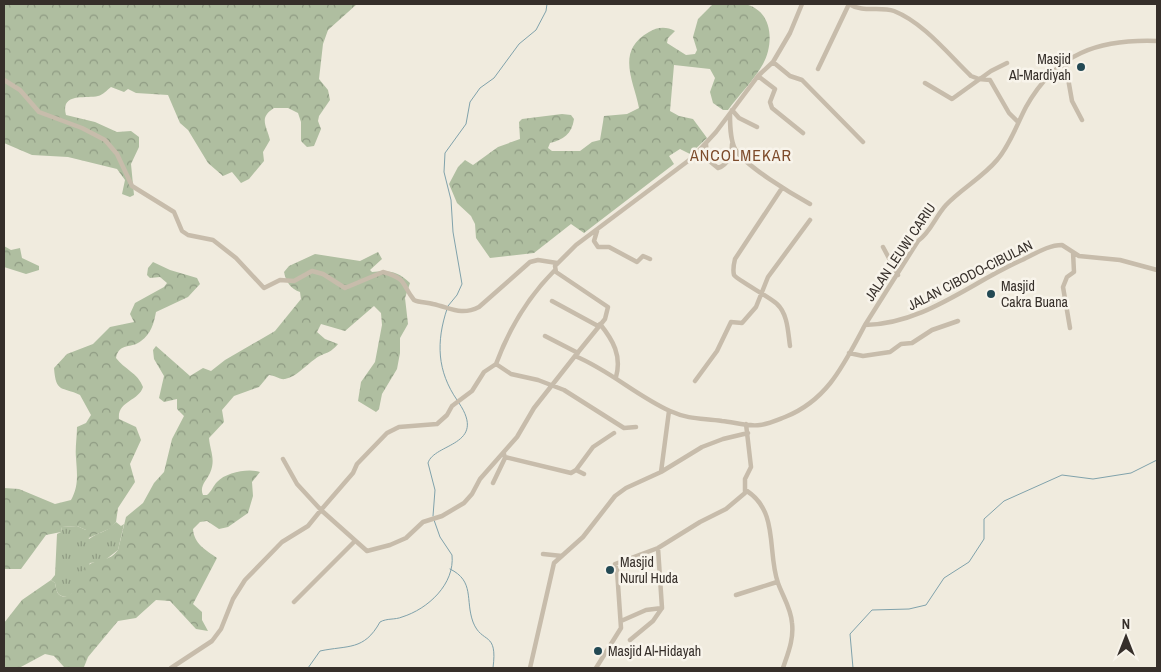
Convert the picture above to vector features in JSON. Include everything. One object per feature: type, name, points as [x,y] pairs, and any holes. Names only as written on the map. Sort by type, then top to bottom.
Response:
[{"type":"street","points":[[171,668],[212,641],[221,629],[233,599],[245,580],[282,542],[308,526],[354,473],[357,464],[387,433],[399,427],[437,424],[447,416],[456,403],[472,391],[484,372],[496,364],[507,334],[516,319],[555,270],[557,263],[576,245],[692,158],[706,144],[758,76],[773,62],[790,33],[802,4]]},
{"type":"street","points":[[818,69],[849,4],[861,8],[892,10],[903,15],[930,36],[971,76],[990,80],[1010,113],[1018,122]]},
{"type":"street","points":[[892,4],[892,10]]},
{"type":"street","name":"JALAN LEUWI CARIU","points":[[865,325],[898,276],[918,241],[926,235],[939,213],[953,198],[998,160],[1038,90],[1060,64],[1075,55],[1099,46],[1157,41]]},
{"type":"street","points":[[773,62],[790,76],[802,80],[864,142]]},
{"type":"street","points":[[924,83],[951,99],[979,79],[1007,63]]},
{"type":"street","points":[[1060,64],[1066,67],[1072,101],[1082,120]]},
{"type":"street","points":[[758,76],[775,89],[771,100],[772,108],[802,133]]},
{"type":"street","points":[[4,80],[20,90],[39,112],[82,128],[106,140],[117,154],[132,186],[174,212],[182,231],[188,236],[211,239],[236,258],[266,288],[280,280],[294,281],[312,271],[322,274],[345,288],[383,272],[401,279],[406,284],[414,300],[431,303],[455,312],[468,312],[479,307],[530,262],[538,260],[557,263]]},
{"type":"street","points":[[731,112],[757,127]]},
{"type":"street","points":[[706,144],[707,159],[720,168],[730,158],[732,142],[731,112]]},
{"type":"street","points":[[732,142],[740,155],[782,188],[810,204]]},
{"type":"street","points":[[782,188],[734,263],[734,275],[779,306],[787,325],[790,346]]},
{"type":"street","points":[[695,381],[717,350],[731,322],[743,322],[756,307],[768,277],[810,220]]},
{"type":"street","points":[[597,231],[594,241],[598,247],[610,248],[637,262],[643,256],[650,260]]},
{"type":"street","name":"JALAN CIBODO-CIBULAN","points":[[865,325],[890,324],[920,314],[988,275],[1050,247],[1062,245],[1079,256],[1135,263],[1157,270]]},
{"type":"street","points":[[883,248],[898,276]]},
{"type":"street","points":[[1070,328],[1063,287],[1067,277],[1074,273],[1073,252]]},
{"type":"street","points":[[283,459],[297,484],[321,510],[367,551],[390,545],[406,538],[428,520],[436,518],[464,502],[503,450],[517,437],[534,408],[608,313],[607,304],[572,284],[555,270]]},
{"type":"street","points":[[552,301],[599,325],[618,354],[619,366],[616,377]]},
{"type":"street","points":[[849,353],[863,356],[890,352],[901,344],[912,343],[932,330],[958,321]]},
{"type":"street","points":[[545,336],[599,366],[669,411],[699,420],[761,425],[807,406],[833,382],[844,367],[849,353],[865,325]]},
{"type":"street","points":[[496,364],[511,374],[552,385],[591,406],[624,428],[636,427]]},
{"type":"street","points":[[661,472],[669,411]]},
{"type":"street","points":[[746,424],[751,468],[745,479],[747,491],[759,501],[768,519],[777,582],[789,606],[792,622],[790,648],[783,668]]},
{"type":"street","points":[[505,457],[564,472],[571,472],[576,470],[593,447],[614,433]]},
{"type":"street","points":[[530,668],[542,623],[553,567],[583,537],[620,491],[661,472],[710,443],[748,433]]},
{"type":"street","points":[[493,483],[505,457],[503,450]]},
{"type":"street","points":[[576,470],[584,474]]},
{"type":"street","points":[[596,668],[618,635],[621,621],[615,564],[658,548],[700,522],[726,509],[747,491]]},
{"type":"street","points":[[294,602],[355,541]]},
{"type":"street","points":[[630,640],[653,621],[662,608],[658,548]]},
{"type":"street","points":[[543,554],[562,556]]},
{"type":"street","points":[[736,595],[777,582]]},
{"type":"street","points":[[621,621],[646,610],[662,608]]},
{"type":"green space","points":[[740,3],[753,7],[765,19],[770,37],[767,55],[763,64],[728,110],[723,110],[713,103],[710,92],[715,78],[710,69],[674,65],[670,111],[679,116],[693,119],[707,138],[690,154],[680,149],[669,156],[674,164],[584,233],[571,224],[534,253],[490,258],[476,238],[475,224],[471,216],[457,203],[449,184],[458,167],[465,160],[473,165],[498,147],[520,139],[519,122],[522,119],[562,114],[571,115],[574,119],[571,129],[563,138],[550,143],[548,148],[552,151],[580,151],[592,142],[600,140],[604,116],[627,114],[639,108],[629,67],[632,48],[649,32],[655,29],[668,28],[675,31],[668,38],[667,43],[686,55],[695,54],[697,50],[693,37],[698,19],[713,4]]},
{"type":"green space","points":[[4,4],[357,4],[328,30],[323,44],[319,79],[328,90],[330,100],[319,116],[318,121],[321,129],[314,146],[307,147],[301,141],[301,122],[298,113],[288,108],[274,108],[266,115],[265,119],[270,140],[263,152],[264,161],[249,179],[241,183],[232,172],[223,176],[208,163],[188,130],[180,123],[168,95],[136,93],[128,89],[124,92],[111,87],[100,95],[70,100],[65,108],[66,115],[95,122],[117,132],[131,131],[139,137],[139,147],[131,164],[134,195],[130,197],[122,194],[125,180],[117,169],[68,157],[32,155],[4,143]]},
{"type":"green space","points":[[4,246],[11,250],[20,248],[22,258],[39,266],[39,270],[26,274],[4,267]]},
{"type":"green space","points":[[378,252],[382,259],[370,270],[372,272],[392,272],[410,283],[405,298],[408,324],[400,338],[397,369],[382,394],[379,409],[376,412],[358,401],[361,382],[375,362],[382,325],[381,313],[374,306],[345,331],[321,324],[317,332],[325,339],[338,344],[335,348],[318,357],[289,378],[283,379],[269,375],[259,387],[234,396],[222,410],[224,422],[209,438],[213,463],[203,486],[203,495],[207,495],[217,482],[232,473],[244,471],[260,472],[252,482],[253,496],[248,513],[228,527],[219,529],[207,521],[200,522],[193,529],[198,543],[217,558],[193,604],[202,612],[202,620],[208,631],[196,629],[170,601],[156,600],[136,618],[118,621],[88,657],[84,667],[64,667],[54,656],[45,654],[19,668],[4,668],[4,623],[22,600],[51,580],[55,583],[60,595],[68,597],[86,567],[115,554],[118,550],[126,517],[143,503],[154,483],[164,472],[172,439],[184,416],[177,409],[177,399],[164,402],[159,398],[164,376],[154,359],[153,350],[156,346],[190,376],[203,368],[211,371],[225,360],[275,331],[301,299],[300,292],[289,285],[286,279],[284,272],[289,266],[315,254],[360,261]]},
{"type":"green space","points":[[153,262],[170,270],[197,278],[200,284],[188,297],[156,312],[152,328],[147,335],[137,343],[120,350],[116,358],[138,378],[143,387],[141,392],[121,408],[119,413],[119,419],[136,427],[141,440],[130,464],[135,482],[118,508],[116,522],[111,528],[82,541],[80,539],[86,534],[86,530],[77,526],[62,527],[61,532],[46,535],[21,569],[4,569],[4,488],[19,489],[55,504],[71,500],[75,490],[77,479],[77,427],[86,423],[91,415],[80,395],[58,386],[54,368],[67,354],[93,344],[110,327],[134,322],[130,314],[135,303],[164,287],[167,283],[160,277],[150,278],[147,275],[148,268]]},
{"type":"green space","points":[[116,522],[121,526],[124,524],[118,550],[104,561],[90,563],[69,597],[60,595],[55,583],[51,580],[55,575],[57,534],[61,532],[62,527],[77,526],[86,530],[89,539],[110,528]]},
{"type":"waterway","points":[[448,306],[457,295],[462,284],[453,232],[451,200],[444,172],[445,153],[466,124],[470,102],[480,88],[494,78],[519,44],[536,30],[546,11],[547,4]]},
{"type":"waterway","points":[[447,309],[441,333],[440,356],[445,378],[457,400]]},
{"type":"waterway","points":[[433,516],[435,490],[428,463],[432,456],[464,436],[467,428],[466,417],[459,403]]},
{"type":"waterway","points":[[853,668],[850,634],[872,610],[909,609],[926,605],[944,578],[969,562],[984,539],[984,519],[1004,501],[1062,475],[1093,479],[1131,473],[1157,460]]},
{"type":"waterway","points":[[308,668],[320,651],[347,647],[361,642],[368,638],[380,622],[412,613],[430,602],[438,594],[449,576],[452,566],[452,555],[440,537],[434,520]]},
{"type":"waterway","points":[[450,569],[458,574],[466,585],[473,622],[481,634],[488,639],[493,648],[493,668]]},
{"type":"place","name":"Masjid Al-Mardiyah","points":[[1081,67]]},
{"type":"place","name":"Masjid Cakra Buana","points":[[991,294]]},
{"type":"place","name":"Masjid Nurul Huda","points":[[610,570]]},
{"type":"place","name":"Masjid Al-Hidayah","points":[[598,651]]},
{"type":"district","name":"ANCOLMEKAR","points":[[741,155]]}]
